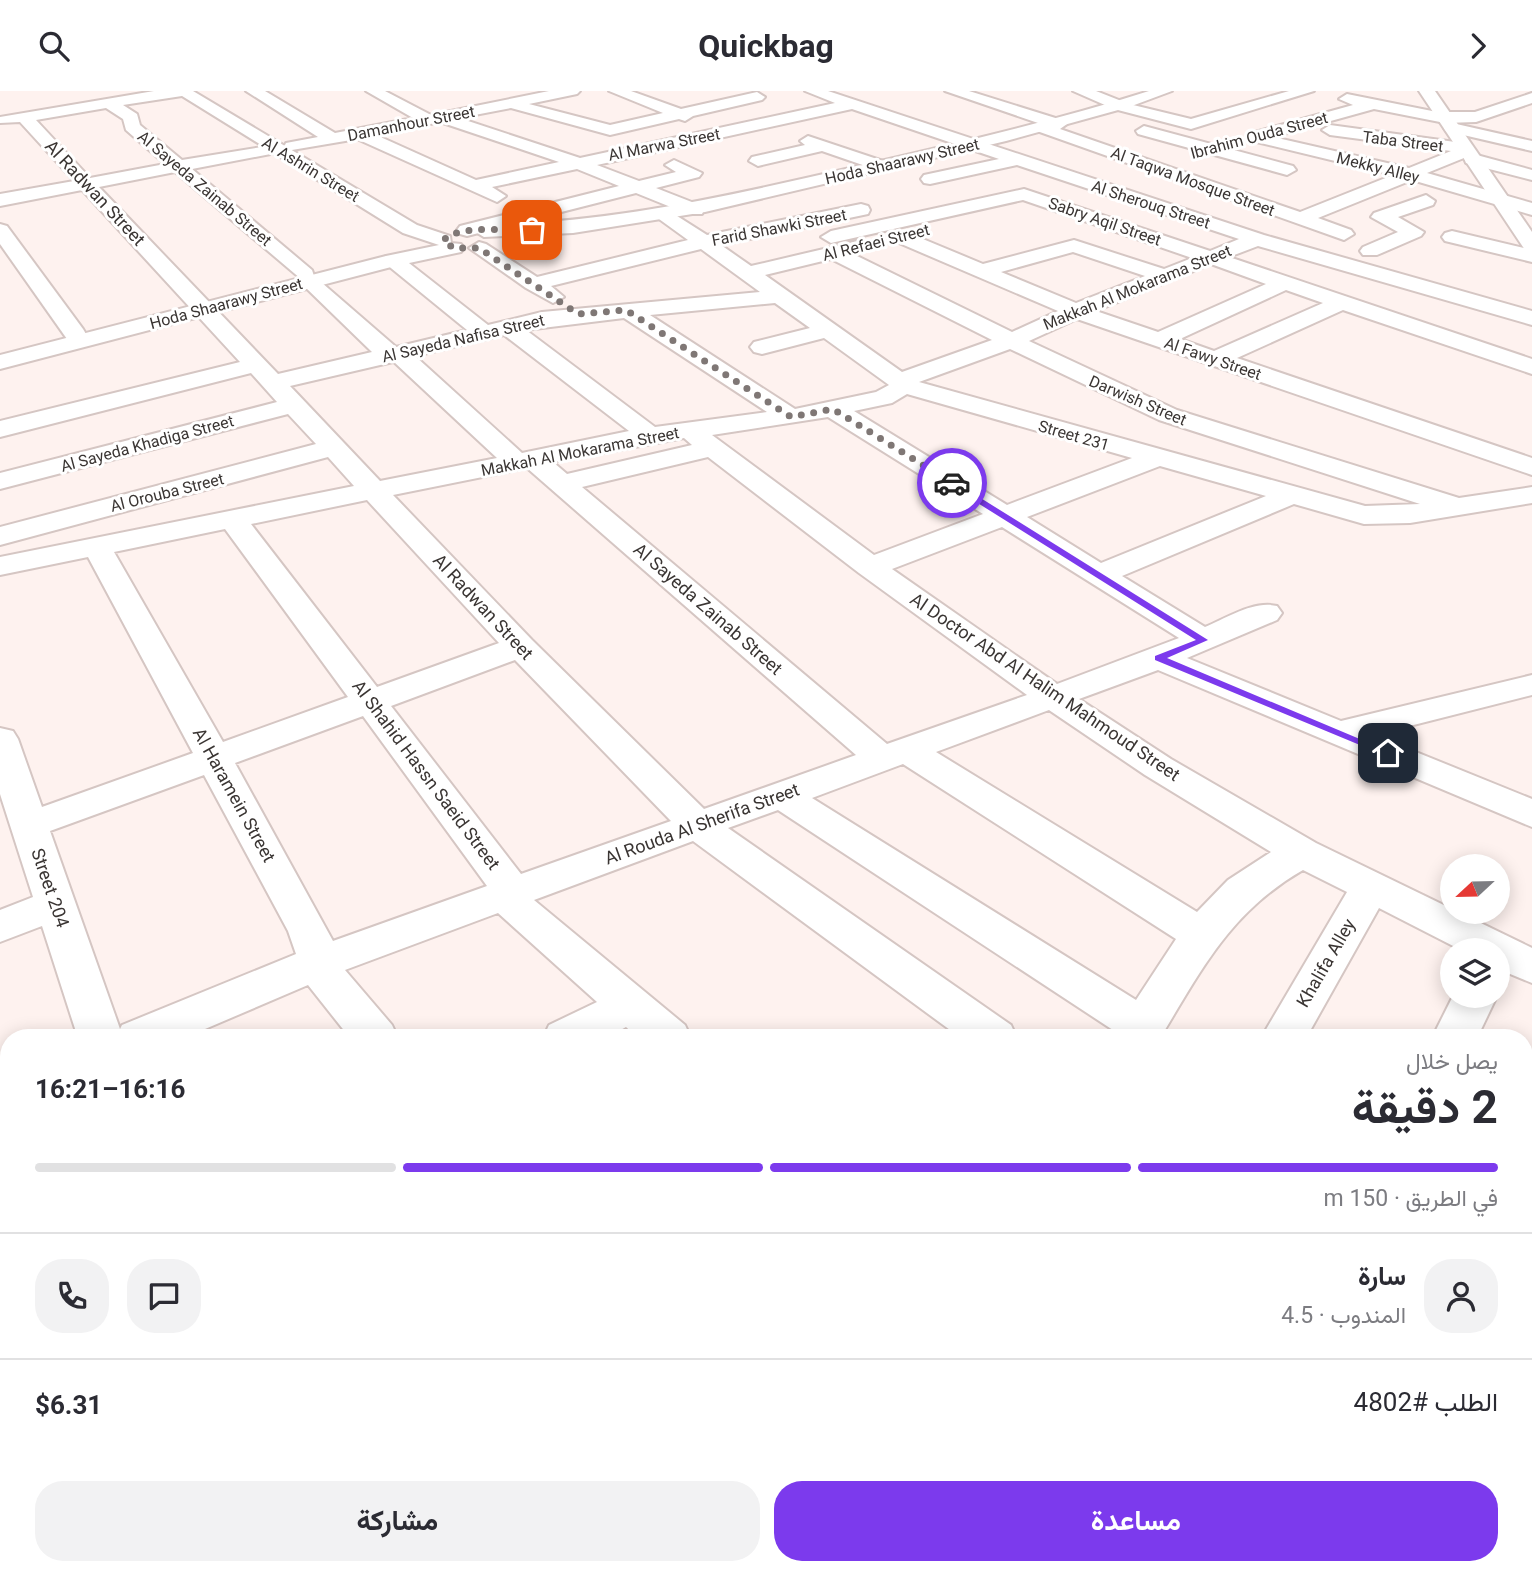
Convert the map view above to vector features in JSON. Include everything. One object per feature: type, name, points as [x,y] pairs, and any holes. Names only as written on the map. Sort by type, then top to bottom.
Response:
[{"type":"street","name":"Al Ashrin Street","points":[[182,91],[284,148]]},
{"type":"street","points":[[0,121],[27,108],[48,113],[182,91]]},
{"type":"street","name":"Al Ashrin Street","points":[[198,91],[410,229],[464,240]]},
{"type":"street","points":[[254,91],[333,139]]},
{"type":"street","name":"Farid Shawki Street","points":[[374,91],[434,118],[575,162],[695,210]]},
{"type":"street","points":[[617,91],[726,132]]},
{"type":"street","points":[[741,91],[832,127]]},
{"type":"street","name":"Al Sherouq Street","points":[[813,91],[976,144],[1024,169],[1090,184],[1145,210],[1230,230],[1532,318]]},
{"type":"street","name":"Hoda Shaarawy Street","points":[[0,353],[464,240],[550,241],[637,219],[695,210],[1051,126],[1098,105],[1164,91]]},
{"type":"street","points":[[1161,118],[1256,91]]},
{"type":"street","points":[[1121,101],[1161,118],[1194,124],[1306,91]]},
{"type":"street","points":[[1314,91],[1447,120],[1532,146]]},
{"type":"street","points":[[1427,91],[1532,246]]},
{"type":"street","name":"Al Taqwa Mosque Street","points":[[953,92],[1344,234]]},
{"type":"street","name":"Damanhour Street","points":[[0,200],[560,95]]},
{"type":"street","points":[[1073,95],[1098,105]]},
{"type":"street","points":[[475,96],[607,130],[769,102]]},
{"type":"street","points":[[1447,120],[1476,117],[1532,98]]},
{"type":"street","name":"Al Sayeda Zainab Street","points":[[109,103],[131,117],[132,127],[181,166],[383,350],[402,357],[525,460],[562,483],[895,754],[1203,936]]},
{"type":"street","points":[[851,124],[906,103]]},
{"type":"street","name":"Al Marwa Street","points":[[474,185],[854,104]]},
{"type":"street","name":"Ibrahim Ouda Street","points":[[1090,184],[1370,105]]},
{"type":"street","name":"Al Radwan Street","points":[[27,108],[43,137],[264,374],[520,647],[698,826],[982,1029]]},
{"type":"street","points":[[607,111],[644,123]]},
{"type":"street","points":[[929,129],[962,121]]},
{"type":"street","points":[[107,127],[132,123]]},
{"type":"street","name":"Taba Street","points":[[1300,124],[1377,139],[1467,151]]},
{"type":"street","points":[[1508,140],[1532,129]]},
{"type":"street","points":[[1144,131],[1307,175],[1275,186]]},
{"type":"street","points":[[43,137],[68,133]]},
{"type":"street","points":[[360,134],[534,213]]},
{"type":"street","name":"Mekky Alley","points":[[1254,137],[1407,173],[1532,209]]},
{"type":"street","points":[[483,151],[514,142]]},
{"type":"street","points":[[809,183],[753,159],[816,143],[880,166]]},
{"type":"street","points":[[898,143],[932,154]]},
{"type":"street","points":[[1467,151],[1532,175]]},
{"type":"street","points":[[1300,219],[1407,173],[1467,151],[1532,162]]},
{"type":"street","points":[[464,240],[534,213],[693,173],[674,165]]},
{"type":"street","points":[[931,188],[993,165],[1024,169],[1118,208],[1145,210],[1199,183],[1223,175],[1253,183]]},
{"type":"street","name":"Farid Shawki Street","points":[[533,284],[704,242],[801,222],[931,188],[1024,169]]},
{"type":"street","points":[[1343,184],[1450,208]]},
{"type":"street","points":[[1490,185],[1532,196]]},
{"type":"street","points":[[931,188],[958,208]]},
{"type":"street","name":"Sabry Aqil Street","points":[[839,246],[958,208],[1024,194],[1532,367]]},
{"type":"street","points":[[1370,251],[1414,232],[1380,218],[1426,201]]},
{"type":"street","points":[[728,202],[773,228]]},
{"type":"street","points":[[1230,230],[1275,211]]},
{"type":"street","name":"Al Refaei Street","points":[[749,274],[839,246],[899,236],[1002,212]]},
{"type":"street","name":"Street 231","points":[[666,215],[901,383],[1347,512],[1380,516],[1532,495]]},
{"type":"street","points":[[1492,218],[1515,222]]},
{"type":"street","name":"Darwish Street","points":[[801,222],[839,246],[1011,341],[1168,415],[1458,507]]},
{"type":"street","points":[[0,230],[10,259],[75,334]]},
{"type":"street","name":"Al Fawy Street","points":[[899,236],[1076,311],[1532,467]]},
{"type":"street","name":"Makkah Al Mokarama Street","points":[[0,566],[650,435],[700,439],[883,398],[897,391],[901,383],[1011,341],[1076,311],[1119,284],[1172,272],[1257,239]]},
{"type":"street","points":[[464,240],[578,314]]},
{"type":"street","name":"Hoda Shaarawy Street","points":[[307,278],[393,260],[464,240]]},
{"type":"street","points":[[1532,256],[1455,242],[1532,266]]},
{"type":"street","points":[[981,271],[1066,246],[1092,245],[1172,272],[1230,286]]},
{"type":"street","points":[[942,254],[968,247]]},
{"type":"street","points":[[1038,254],[1073,267]]},
{"type":"street","points":[[643,257],[665,269]]},
{"type":"street","points":[[393,260],[482,331]]},
{"type":"street","points":[[687,282],[720,301]]},
{"type":"street","points":[[1158,339],[1283,284]]},
{"type":"street","name":"Al Sayeda Nafisa Street","points":[[0,429],[264,374],[394,353],[507,326],[578,314],[781,296]]},
{"type":"street","points":[[1215,359],[1341,303]]},
{"type":"street","name":"Hoda Shaarawy Street","points":[[0,362],[201,305]]},
{"type":"street","points":[[626,310],[791,417]]},
{"type":"street","points":[[507,326],[650,435]]},
{"type":"street","points":[[762,347],[830,330]]},
{"type":"street","name":"Al Sayeda Khadiga Street","points":[[0,481],[293,405]]},
{"type":"street","points":[[833,409],[1203,640]]},
{"type":"street","points":[[562,483],[700,439]]},
{"type":"street","name":"Al Doctor Abd Al Halim Mahmoud Street","points":[[700,439],[870,567],[1053,697],[1158,767],[1302,853],[1472,938]]},
{"type":"street","name":"Al Orouba Street","points":[[0,536],[333,447]]},
{"type":"street","points":[[870,567],[1157,458]]},
{"type":"street","points":[[1099,574],[1290,496]]},
{"type":"street","name":"Al Shahid Hassn Saeid Street","points":[[232,519],[506,882],[508,894],[518,911],[658,1029]]},
{"type":"street","name":"Al Haramein Street","points":[[97,547],[309,930],[327,980],[368,1029]]},
{"type":"street","name":"Al Rouda Al Sherifa Street","points":[[160,1029],[320,962],[1159,658],[1266,613]]},
{"type":"street","points":[[17,814],[213,759],[520,647]]},
{"type":"street","points":[[1159,658],[1532,814]]},
{"type":"street","points":[[1340,732],[1532,685]]},
{"type":"street","name":"Street 204","points":[[0,739],[17,814],[56,904],[98,1029]]},
{"type":"street","points":[[781,795],[1135,1029]]},
{"type":"street","points":[[1142,1029],[1203,936],[1235,898],[1266,873],[1302,853]]},
{"type":"street","name":"Khalifa Alley","points":[[1288,1029],[1370,888]]},
{"type":"street","points":[[0,927],[56,904]]},
{"type":"street","name":"Al Doctor Abd Al Halim Mahmoud Street","points":[[1510,956],[1532,967]]},
{"type":"street","points":[[583,1029],[630,1005]]},
{"type":"street","points":[[1458,1029],[1469,1008]]},
{"type":"way so far","points":[[532,230],[467,230],[449,235],[443,241],[454,248],[479,248],[578,314],[626,310],[791,417],[833,409],[952,483]]},
{"type":"route","points":[[952,483],[1203,640],[1159,658],[1388,753]]}]
